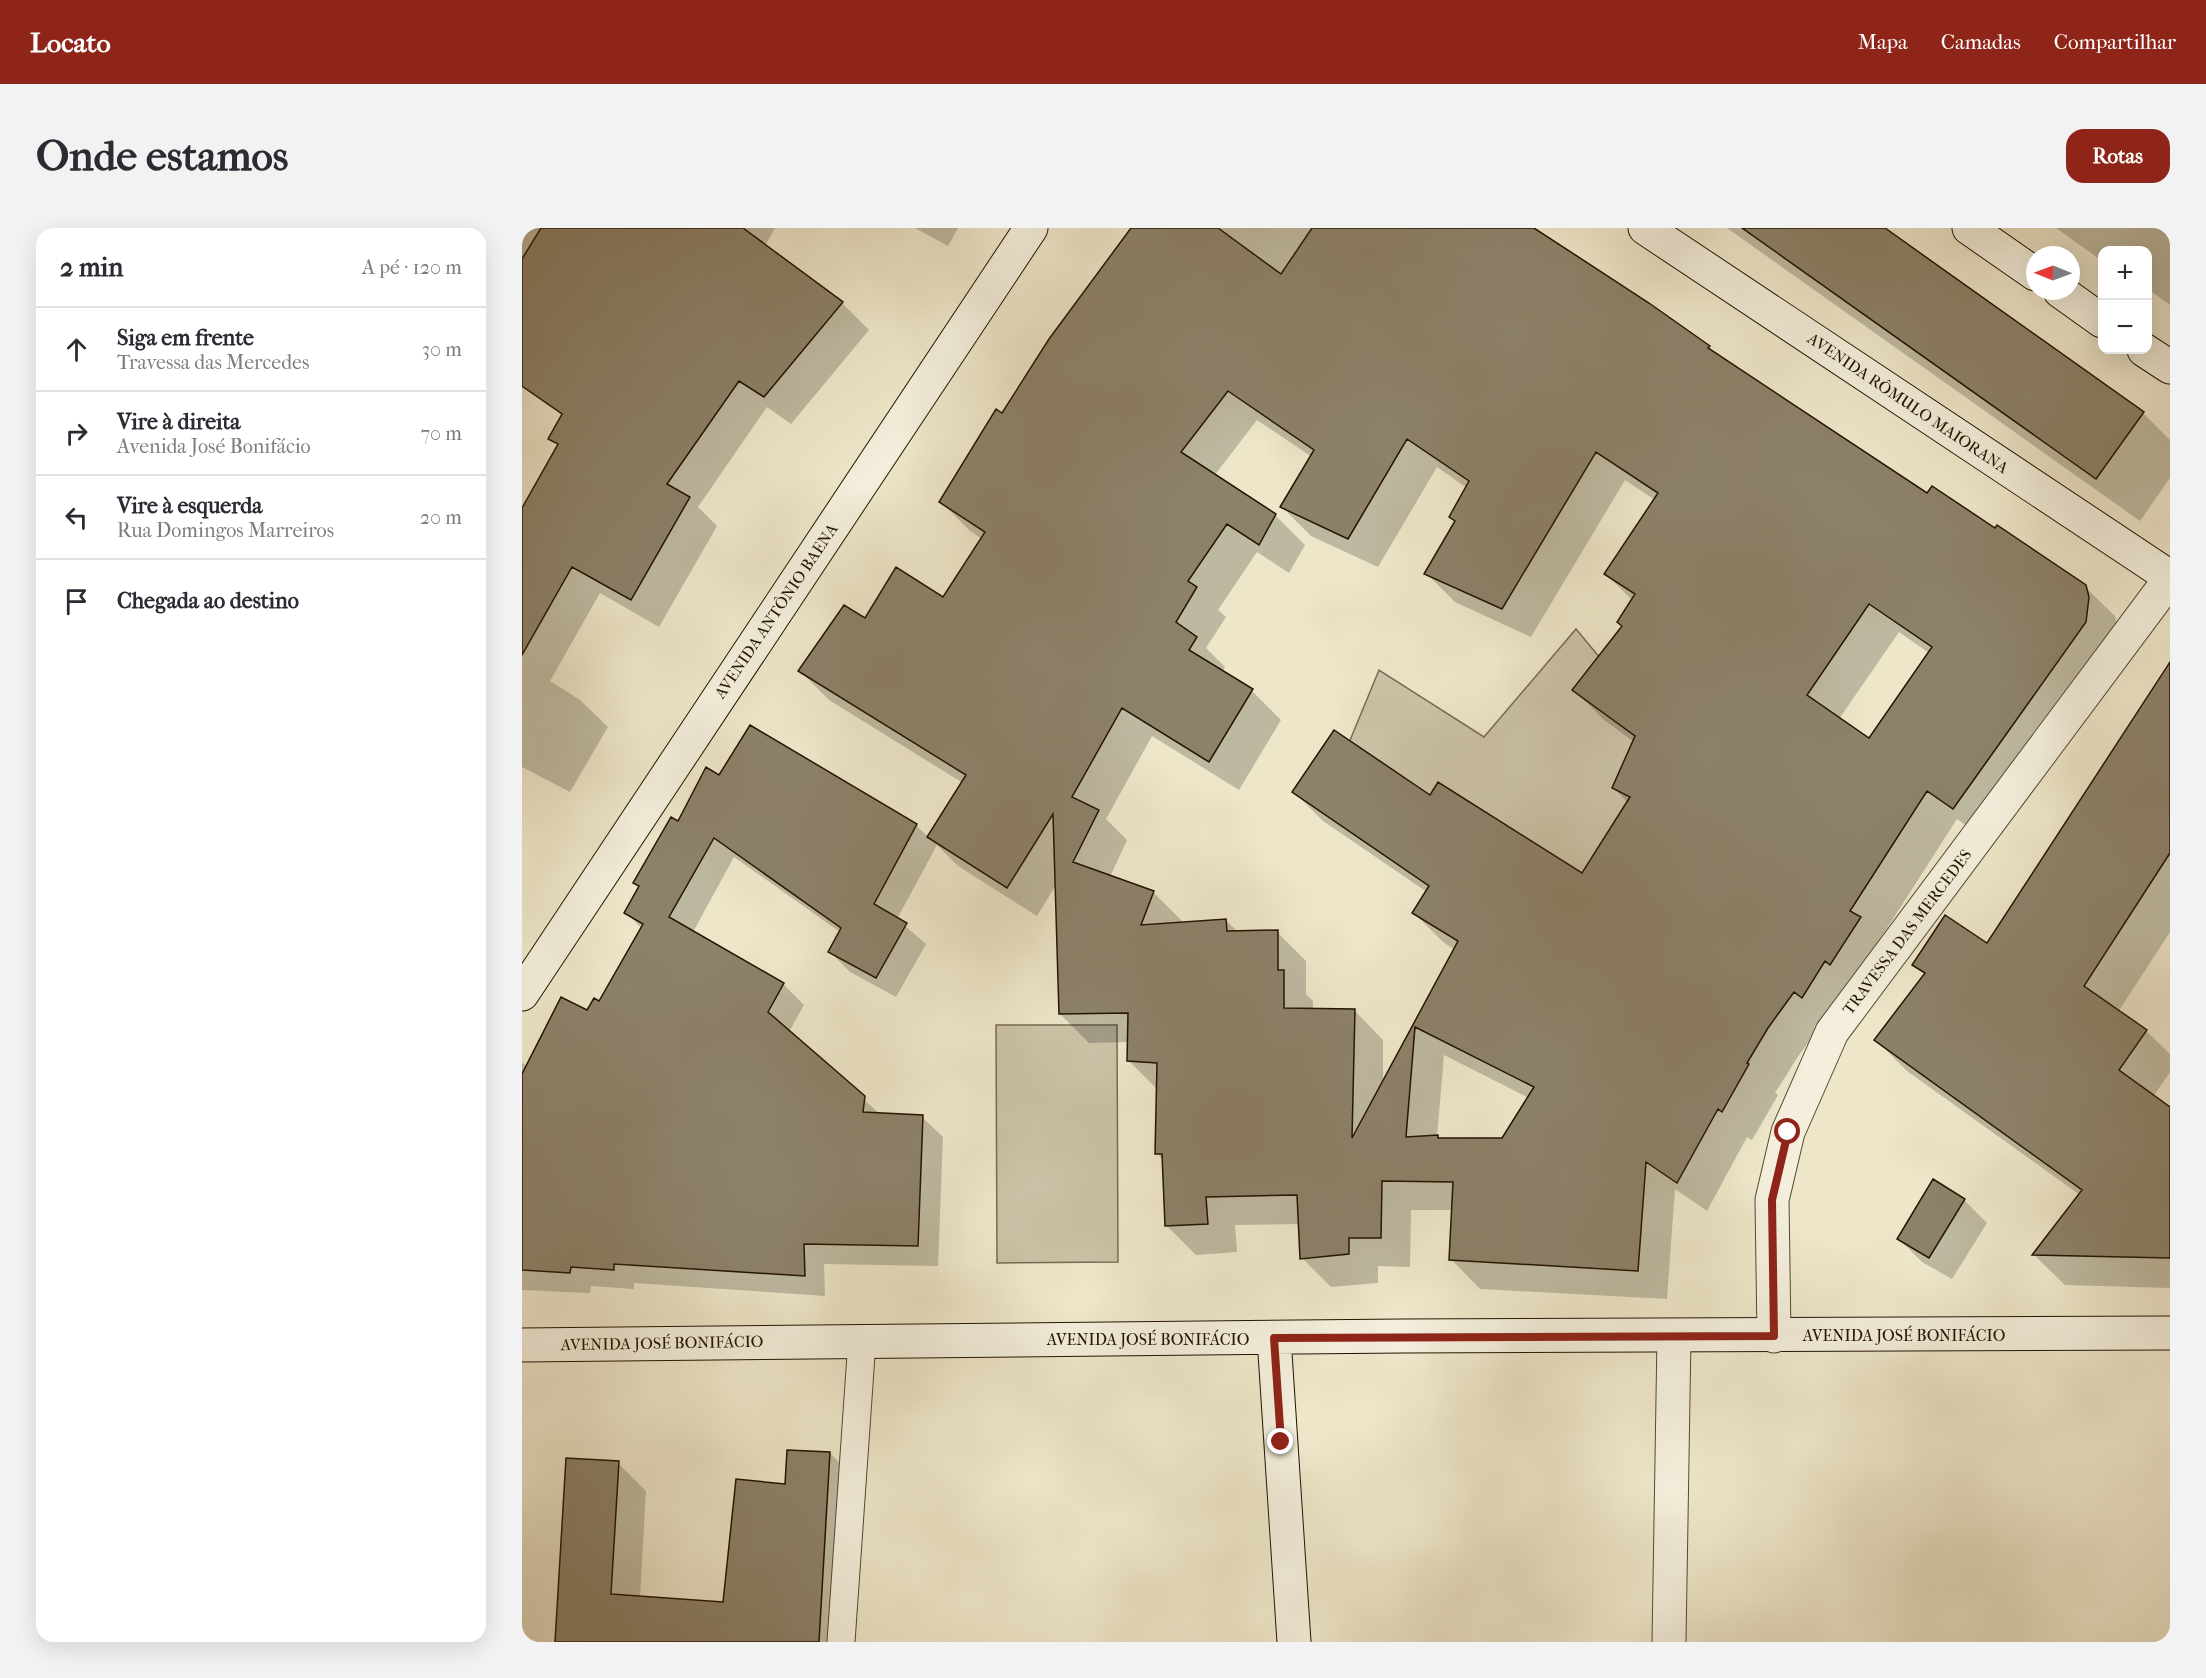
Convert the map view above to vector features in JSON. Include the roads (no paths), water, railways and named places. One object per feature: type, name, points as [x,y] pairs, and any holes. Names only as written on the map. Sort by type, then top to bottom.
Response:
[{"type":"street","name":"AVENIDA ANTÔNIO BAENA","points":[[522,994],[1030,228]]},
{"type":"street","name":"AVENIDA RÔMULO MAIORANA","points":[[1645,228],[2170,578]]},
{"type":"street","points":[[1969,228],[2026,268]]},
{"type":"street","points":[[2073,300],[2098,318]]},
{"type":"street","points":[[2150,354],[2170,368]]},
{"type":"street","name":"TRAVESSA DAS MERCEDES","points":[[1774,1336],[1772,1200],[1788,1132],[1832,1032],[2170,578]]},
{"type":"street","name":"AVENIDA JOSÉ BONIFÁCIO","points":[[522,1345],[2170,1333]]},
{"type":"street","points":[[1669,1642],[1674,1337]]},
{"type":"street","points":[[1274,1338],[1294,1642]]},
{"type":"lane","points":[[841,1642],[862,1341]]}]
